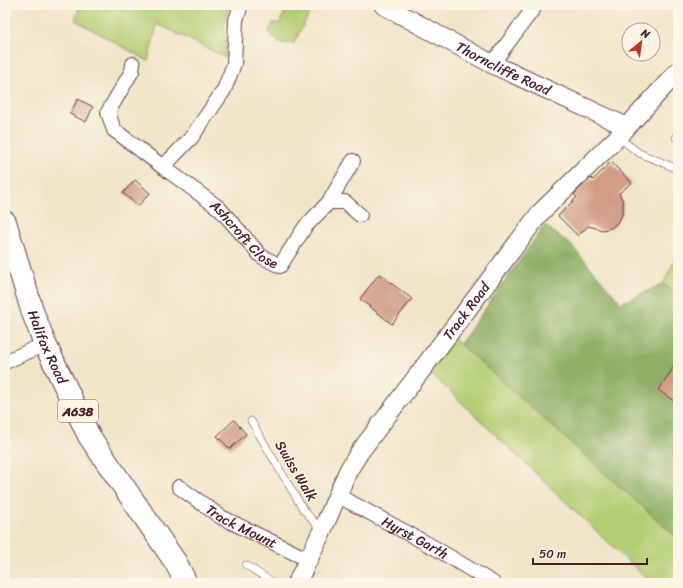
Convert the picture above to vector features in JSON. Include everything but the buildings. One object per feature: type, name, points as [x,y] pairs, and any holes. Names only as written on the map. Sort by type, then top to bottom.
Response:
[{"type":"main road","name":"Halifax Road","points":[[5,222],[33,313],[45,344],[90,436],[176,563],[186,583]]},
{"type":"street","points":[[163,167],[191,138],[224,90],[234,64],[236,20],[241,5]]},
{"type":"street","name":"Thorncliffe Road","points":[[382,5],[622,132]]},
{"type":"street","points":[[492,64],[536,5]]},
{"type":"street","name":"Ashcroft Close","points":[[133,64],[132,71],[108,112],[114,130],[219,208],[261,256],[280,266],[305,227],[329,202],[353,161]]},
{"type":"street","name":"Track Road","points":[[297,583],[309,560],[348,471],[359,454],[540,213],[622,132],[678,71]]},
{"type":"street","points":[[329,202],[345,202],[360,215]]},
{"type":"street","points":[[5,362],[45,344]]},
{"type":"street","name":"Track Mount","points":[[179,487],[222,517],[309,560]]},
{"type":"street","name":"Hyrst Garth","points":[[337,495],[435,548],[493,583]]},
{"type":"lane","points":[[622,132],[639,153],[678,169]]},
{"type":"lane","points":[[678,135],[676,138],[678,138]]},
{"type":"lane","name":"Swiss Walk","points":[[251,421],[303,509],[322,531]]},
{"type":"lane","points":[[246,565],[274,583]]},
{"type":"green space","points":[[80,5],[229,5],[224,29],[227,58],[157,24],[148,61],[75,20]]},
{"type":"green space","points":[[295,7],[309,14],[294,43],[282,43],[274,38],[269,32],[273,23],[280,23],[286,9]]},
{"type":"green space","points":[[545,225],[572,246],[621,303],[663,284],[678,295],[678,538],[460,344]]},
{"type":"green space","points":[[678,253],[678,295],[663,284]]},
{"type":"green space","points":[[448,335],[678,538],[678,583],[651,583],[424,367]]}]
